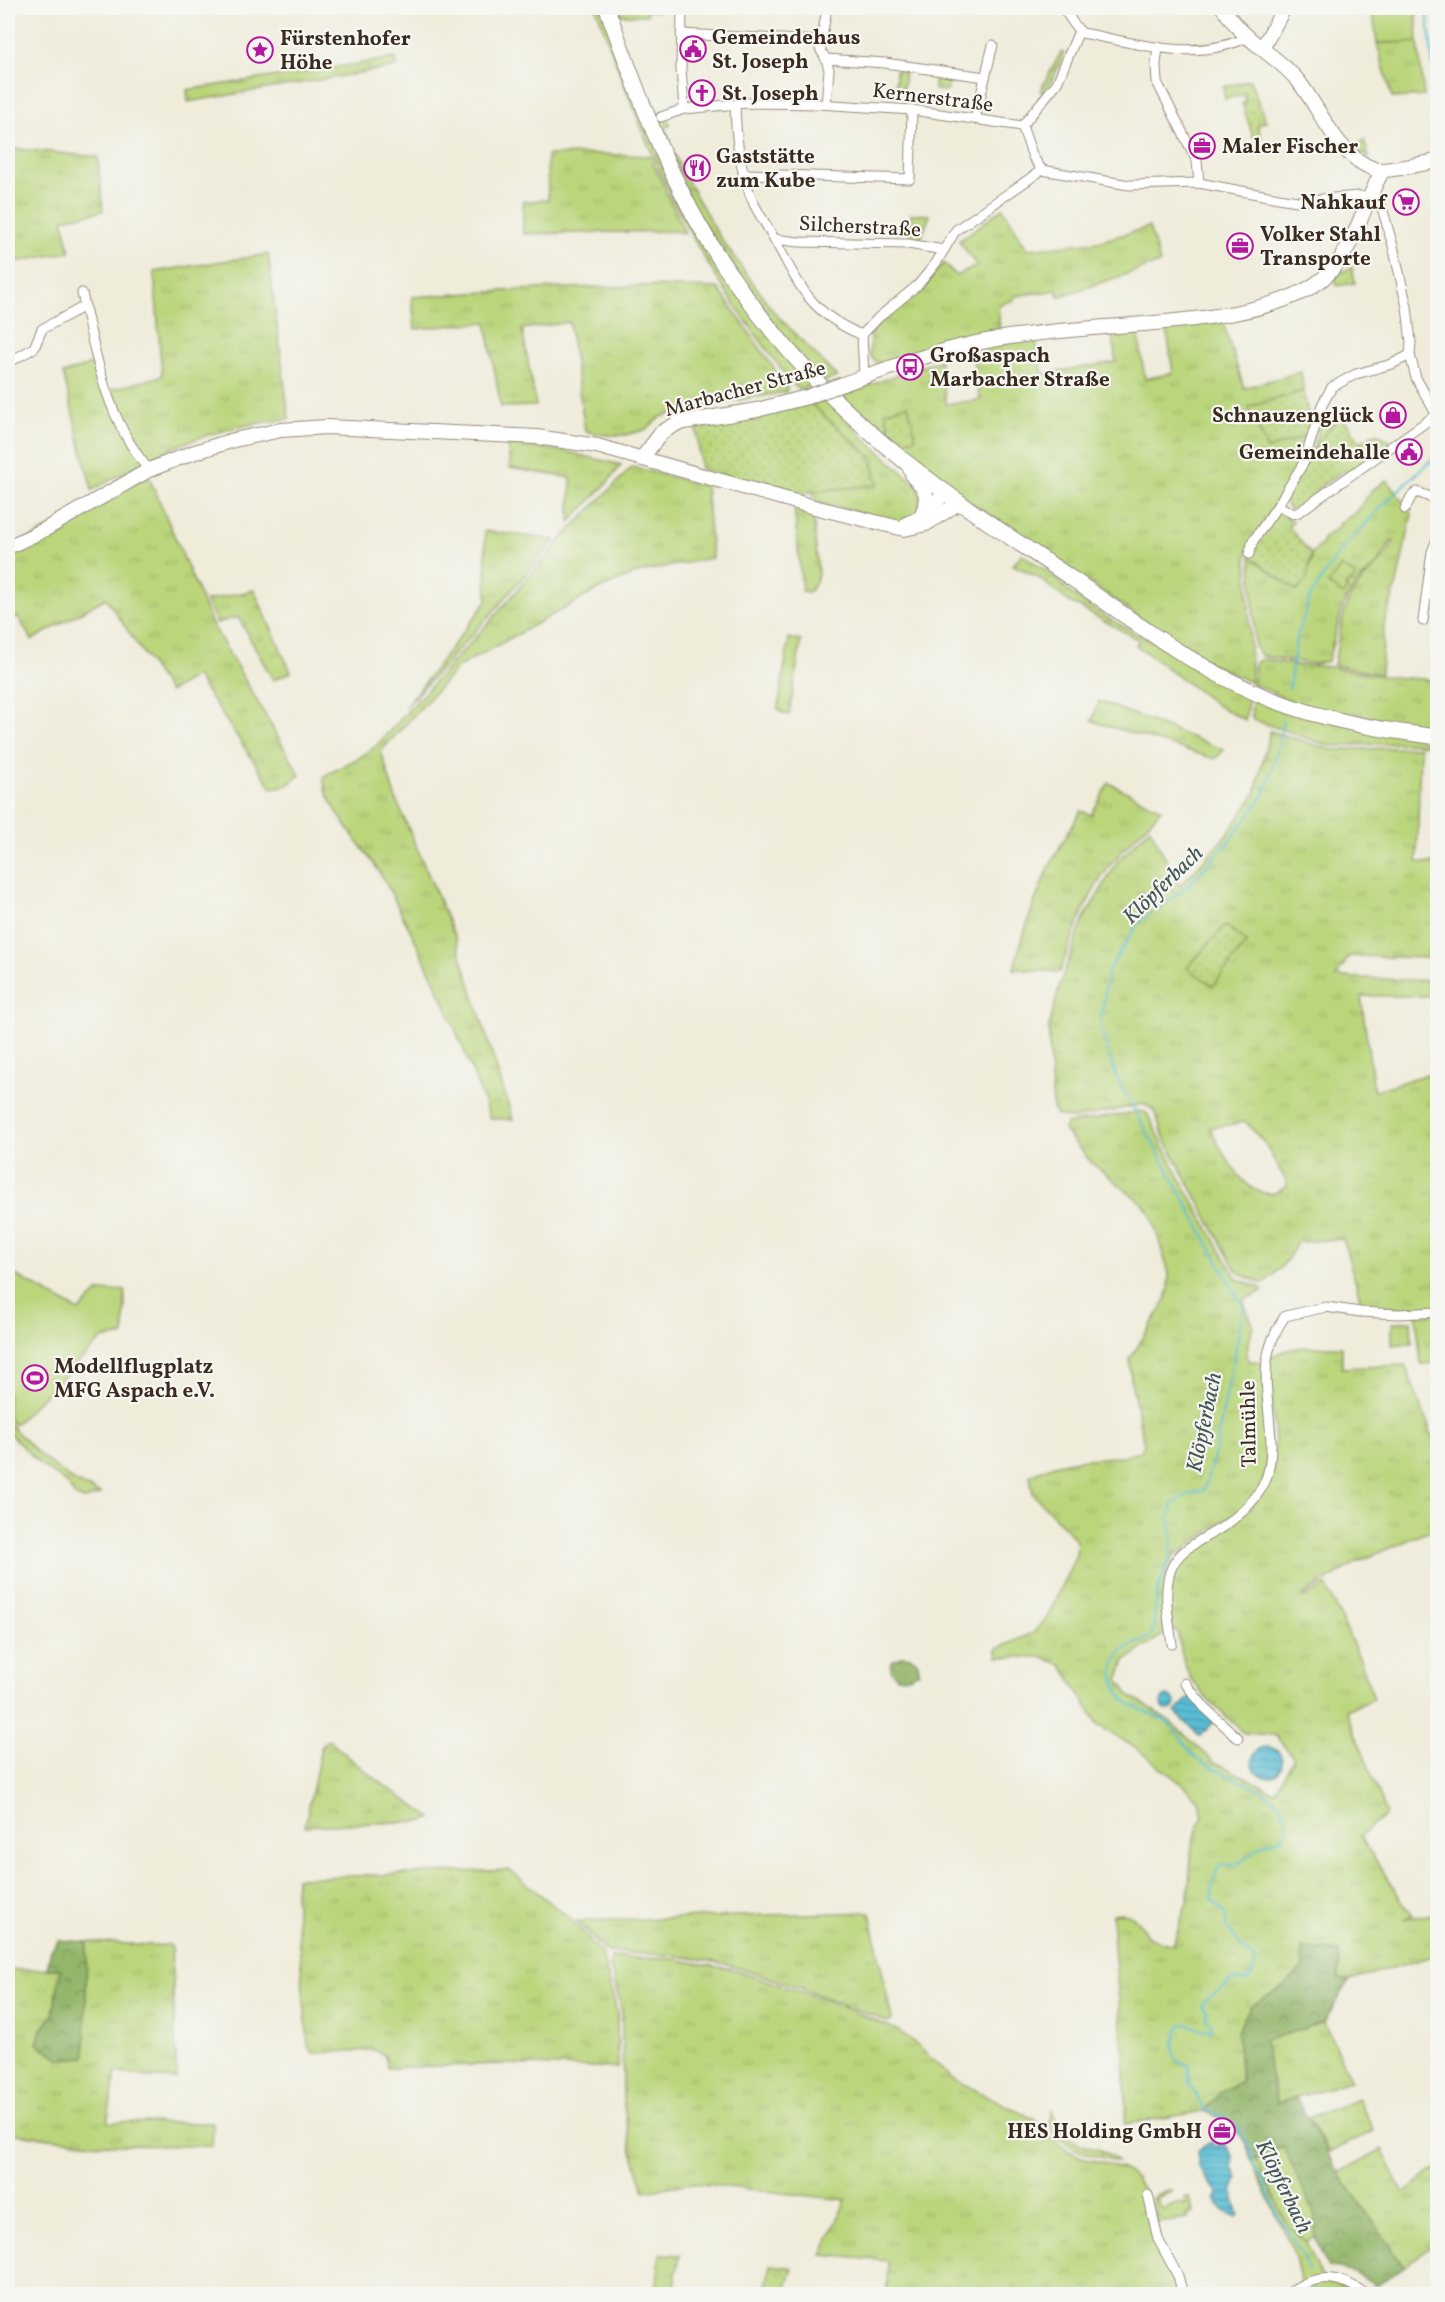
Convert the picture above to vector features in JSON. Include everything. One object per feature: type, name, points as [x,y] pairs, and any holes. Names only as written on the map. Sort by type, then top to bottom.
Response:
[{"type":"main road","points":[[607,8],[657,144],[690,210],[724,266],[757,313],[804,367],[850,413],[909,464],[960,502],[1169,645],[1234,682],[1270,699],[1323,717],[1377,729],[1437,737]]},
{"type":"street","points":[[681,8],[684,108]]},
{"type":"street","points":[[826,104],[829,70],[820,49],[827,8]]},
{"type":"street","points":[[1062,8],[1079,31],[1158,47],[1186,51],[1202,50],[1233,44],[1248,37]]},
{"type":"street","points":[[1223,8],[1248,37],[1263,47],[1299,82],[1341,144],[1364,163],[1374,169],[1383,170],[1437,161]]},
{"type":"street","points":[[1263,47],[1284,8]]},
{"type":"street","points":[[1042,170],[1033,157],[1022,126],[1057,83],[1079,31]]},
{"type":"street","points":[[681,34],[821,41]]},
{"type":"street","points":[[975,119],[993,45]]},
{"type":"street","points":[[1158,47],[1157,82],[1197,161],[1199,183]]},
{"type":"street","points":[[826,59],[885,63],[985,77]]},
{"type":"street","name":"Kernerstraße","points":[[661,117],[684,108],[735,106],[748,103],[826,104],[912,110],[1022,126]]},
{"type":"street","points":[[735,106],[736,142],[743,174],[754,204],[798,283],[813,304],[834,322],[862,335]]},
{"type":"street","points":[[743,174],[910,179],[912,110]]},
{"type":"street","points":[[862,335],[918,285],[936,263],[956,230],[1042,170],[1129,185],[1199,183],[1284,200],[1370,194],[1383,211],[1394,246],[1407,308],[1411,342],[1410,355],[1416,378],[1437,416],[1299,512],[1293,514],[1278,505]]},
{"type":"street","name":"Marbacher Straße","points":[[642,458],[662,432],[678,423],[768,407],[807,397],[909,361],[992,340],[1075,330],[1178,322],[1233,313],[1280,301],[1300,292],[1328,274],[1348,246],[1383,170]]},
{"type":"street","name":"Silcherstraße","points":[[774,239],[799,242],[908,244],[944,250]]},
{"type":"street","points":[[82,293],[100,376],[117,420],[149,471]]},
{"type":"street","points":[[8,360],[13,360],[34,348],[42,329],[85,306]]},
{"type":"street","points":[[862,335],[864,376]]},
{"type":"street","points":[[1249,554],[1253,541],[1304,462],[1322,405],[1332,387],[1356,374],[1392,364],[1410,355]]},
{"type":"street","points":[[8,547],[44,530],[149,471],[192,453],[234,440],[281,430],[327,427],[537,437],[597,446],[904,530],[917,528],[960,502]]},
{"type":"street","points":[[909,464],[913,477],[926,494],[926,506],[919,518]]},
{"type":"street","points":[[889,525],[909,523],[919,518],[946,492]]},
{"type":"street","points":[[1405,509],[1411,497],[1417,492],[1437,500]]},
{"type":"street","points":[[1423,621],[1432,552],[1437,537]]},
{"type":"street","name":"Talmühle","points":[[1172,1644],[1168,1615],[1169,1572],[1178,1555],[1225,1526],[1255,1500],[1266,1479],[1271,1458],[1266,1362],[1270,1342],[1285,1316],[1326,1307],[1389,1313],[1437,1312]]},
{"type":"street","points":[[1185,1683],[1205,1708],[1238,1738]]},
{"type":"street","points":[[1148,2195],[1158,2240],[1178,2276],[1183,2295]]},
{"type":"street","points":[[1292,2295],[1294,2289],[1316,2278],[1337,2279],[1353,2285],[1366,2295]]},
{"type":"green space","points":[[596,8],[602,8],[663,167],[814,385],[799,390],[792,383],[710,268],[674,201],[649,147]]},
{"type":"green space","points":[[619,8],[659,8],[658,11],[647,10],[647,15],[620,15]]},
{"type":"green space","points":[[1372,8],[1416,8],[1418,42],[1377,43]]},
{"type":"green space","points":[[1418,42],[1424,96],[1392,98],[1377,43]]},
{"type":"green space","points":[[1061,52],[1064,53],[1044,93],[1040,91]]},
{"type":"green space","points":[[396,58],[397,67],[188,102],[187,90]]},
{"type":"green space","points":[[896,70],[905,71],[903,89],[896,88]]},
{"type":"green space","points":[[934,76],[947,78],[947,91],[934,90]]},
{"type":"green space","points":[[1250,80],[1266,122],[1258,124],[1261,137],[1253,137],[1242,103],[1246,102],[1244,94],[1225,99],[1223,87]]},
{"type":"green space","points":[[661,112],[664,119],[670,123],[670,126],[665,127],[683,173],[719,236],[774,312],[837,377],[823,382],[784,339],[695,211],[654,113]]},
{"type":"green space","points":[[1364,140],[1369,158],[1353,147]]},
{"type":"green space","points":[[8,148],[98,157],[103,211],[63,219],[70,252],[8,263]]},
{"type":"green space","points":[[547,155],[650,156],[685,233],[674,231],[523,234],[523,201],[548,200]]},
{"type":"green space","points":[[1003,208],[1027,249],[1098,242],[1149,227],[1160,263],[1058,297],[1057,290],[1015,296],[1014,300],[998,305],[1000,335],[885,363],[876,362],[869,355],[872,333],[880,322],[922,288],[944,263],[956,276],[977,266],[959,241]]},
{"type":"green space","points":[[911,214],[930,215],[920,240],[911,239]]},
{"type":"green space","points":[[268,254],[289,419],[233,428],[193,440],[157,455],[92,490],[63,374],[92,364],[102,392],[162,376],[154,272]]},
{"type":"green space","points":[[1352,267],[1355,283],[1337,286],[1335,276]]},
{"type":"green space","points":[[643,286],[718,288],[787,387],[786,392],[684,409],[661,417],[645,430],[625,435],[605,435],[585,431],[569,322],[522,329],[536,406],[501,407],[486,322],[415,329],[412,297],[534,289]]},
{"type":"green space","points":[[1222,319],[1244,388],[1301,372],[1303,391],[1249,407],[1311,435],[1302,458],[1247,553],[1251,679],[1254,680],[1255,663],[1262,659],[1298,665],[1332,667],[1381,676],[1432,680],[1431,716],[1437,719],[1437,733],[1303,707],[1199,658],[927,472],[839,396],[940,360],[946,404],[980,400],[971,348],[1035,338],[1043,374],[1116,362],[1112,334],[1138,332],[1145,379],[1173,373],[1167,330]]},
{"type":"green space","points":[[1303,391],[1308,414],[1316,417],[1311,435],[1267,449],[1249,407]]},
{"type":"green space","points":[[827,399],[859,433],[919,487],[921,511],[902,522],[819,503],[815,499],[813,491],[878,485],[811,404]]},
{"type":"green space","points":[[811,404],[871,457],[878,485],[813,491],[798,496],[701,469],[696,424]]},
{"type":"green space","points":[[908,405],[916,438],[906,440],[901,446],[892,438],[885,411]]},
{"type":"green space","points":[[1339,410],[1341,415],[1321,439],[1310,457],[1322,417],[1325,423],[1334,419],[1332,414]]},
{"type":"green space","points":[[1341,415],[1371,458],[1350,472],[1344,471],[1317,489],[1316,496],[1298,509],[1289,509],[1284,499],[1321,439]]},
{"type":"green space","points":[[1376,433],[1393,442],[1371,458],[1360,442]]},
{"type":"green space","points":[[508,445],[564,451],[621,465],[570,522],[571,478],[510,468]]},
{"type":"green space","points":[[632,467],[706,486],[712,558],[640,572],[603,587],[458,667],[381,751],[395,797],[455,937],[513,1120],[490,1118],[472,1069],[420,951],[381,874],[336,810],[325,786],[324,776],[376,746],[495,616],[565,535]]},
{"type":"green space","points":[[147,476],[212,624],[300,775],[287,785],[272,788],[196,676],[169,692],[106,598],[32,640],[18,617],[8,618],[8,550]]},
{"type":"green space","points":[[1387,480],[1412,514],[1396,587],[1384,624],[1381,674],[1334,665],[1349,600],[1358,585],[1376,565],[1356,584],[1347,597],[1328,661],[1314,664],[1262,656],[1255,648],[1251,557],[1297,591],[1312,560],[1311,554],[1322,544],[1323,538],[1340,526],[1339,523],[1357,512],[1371,494],[1370,491]],"holes":[[[1391,541],[1394,541],[1377,564]]]},
{"type":"green space","points":[[794,505],[813,510],[818,573],[816,582],[809,592],[802,591]]},
{"type":"green space","points":[[1278,511],[1293,521],[1288,526],[1311,554],[1307,579],[1297,591],[1251,557],[1254,542]]},
{"type":"green space","points":[[485,531],[555,540],[405,708],[487,601]]},
{"type":"green space","points":[[1022,554],[1053,576],[1072,594],[1111,620],[1249,695],[1245,720],[1220,707],[1136,645],[1139,640],[1068,601],[1038,577],[1013,565]]},
{"type":"green space","points":[[1341,566],[1356,576],[1351,583],[1349,581],[1345,586],[1348,588],[1343,595],[1328,584]]},
{"type":"green space","points":[[254,590],[291,672],[273,680],[238,617],[217,623],[206,601]]},
{"type":"green space","points":[[789,638],[801,641],[789,715],[778,709]]},
{"type":"green space","points":[[1253,697],[1437,741],[1437,745],[1405,743],[1329,746],[1254,720],[1251,715]]},
{"type":"green space","points":[[1099,701],[1224,750],[1215,759],[1092,721]]},
{"type":"green space","points":[[1270,731],[1331,750],[1420,747],[1417,862],[1437,864],[1437,958],[1349,956],[1336,977],[1437,981],[1437,996],[1361,996],[1374,1091],[1437,1071],[1437,1309],[1363,1308],[1343,1239],[1297,1242],[1283,1265],[1263,1284],[1244,1276],[1236,1270],[1165,1140],[1154,1110],[1146,1105],[1139,1105],[1073,1119],[1057,1115],[1053,1108],[1049,1027],[1060,984],[1084,918],[1118,861],[1150,828],[1180,886],[1226,836],[1255,794]],"holes":[[[1246,1122],[1265,1144],[1286,1181],[1287,1186],[1276,1193],[1263,1193],[1243,1181],[1227,1159],[1210,1128]]]},
{"type":"green space","points":[[1109,783],[1161,809],[1117,857],[1098,883],[1077,926],[1060,972],[1014,969],[1040,887],[1058,850],[1081,811],[1091,815]]},
{"type":"green space","points":[[1225,925],[1247,942],[1213,986],[1187,968]]},
{"type":"green space","points":[[1141,1111],[1147,1113],[1182,1182],[1237,1279],[1259,1287],[1263,1291],[1243,1300],[1253,1325],[1246,1355],[1250,1361],[1263,1362],[1268,1415],[1268,1455],[1259,1489],[1250,1501],[1180,1553],[1176,1552],[1167,1571],[1165,1613],[1167,1632],[1125,1661],[1118,1680],[1128,1694],[1170,1721],[1214,1762],[1275,1792],[1294,1758],[1275,1735],[1244,1733],[1207,1699],[1191,1679],[1184,1663],[1177,1631],[1172,1631],[1169,1604],[1172,1575],[1186,1552],[1212,1538],[1240,1518],[1263,1492],[1268,1482],[1272,1469],[1275,1439],[1267,1362],[1283,1351],[1302,1347],[1342,1347],[1342,1368],[1405,1365],[1437,1448],[1437,1528],[1359,1561],[1303,1595],[1305,1597],[1326,1585],[1361,1662],[1374,1699],[1346,1710],[1387,1814],[1360,1836],[1412,1916],[1404,1920],[1437,1913],[1437,1955],[1350,1980],[1339,1980],[1339,1952],[1302,1948],[1303,1968],[1283,1987],[1251,2006],[1237,2031],[1241,2081],[1221,2092],[1204,2111],[1125,2124],[1125,2072],[1112,1914],[1131,1915],[1139,1922],[1149,1938],[1173,1945],[1188,1899],[1192,1844],[1203,1815],[1199,1801],[1186,1787],[1134,1747],[1098,1725],[1062,1665],[1041,1657],[998,1657],[997,1649],[1033,1633],[1047,1618],[1076,1555],[1077,1544],[1074,1537],[1033,1494],[1030,1476],[1043,1469],[1067,1462],[1130,1455],[1141,1451],[1144,1445],[1131,1380],[1130,1359],[1164,1304],[1169,1289],[1169,1273],[1151,1215],[1144,1205],[1091,1162],[1064,1130],[1066,1124]]},
{"type":"green space","name":"Modellflugplatz MFG Aspach e.V.","points":[[8,1272],[79,1311],[98,1292],[125,1290],[124,1335],[102,1339],[14,1425],[8,1418]]},
{"type":"green space","points":[[1437,1314],[1437,1363],[1421,1364],[1416,1315]]},
{"type":"green space","points":[[1411,1321],[1412,1343],[1392,1345],[1392,1323]]},
{"type":"green space","points":[[8,1423],[41,1456],[72,1480],[101,1494],[85,1500],[75,1496],[66,1483],[40,1464],[8,1432]]},
{"type":"green space","points":[[902,1656],[911,1657],[918,1662],[919,1672],[909,1677],[897,1677],[891,1670],[892,1661]]},
{"type":"green space","points":[[330,1740],[366,1772],[432,1818],[424,1821],[305,1826],[321,1748],[326,1741]]},
{"type":"green space","points":[[510,1870],[574,1922],[602,1954],[617,2012],[618,2068],[500,2064],[387,2068],[385,2055],[374,2050],[313,2053],[308,2046],[295,1896],[296,1878]]},
{"type":"green space","points":[[870,1912],[892,2020],[888,2022],[799,1987],[722,1963],[673,1955],[609,1952],[602,1948],[577,1921]]},
{"type":"green space","points":[[59,1940],[87,1942],[85,2057],[61,2059],[37,2044],[41,2031],[53,2015],[61,1969],[47,1969],[51,1950]]},
{"type":"green space","points":[[87,1942],[171,1946],[177,2079],[116,2072],[107,2122],[213,2123],[212,2146],[110,2145],[8,2133],[8,1970],[61,1969],[53,2015],[41,2031],[84,2057]]},
{"type":"green space","points":[[1302,1948],[1339,1952],[1339,1979],[1350,1980],[1324,2022],[1264,2041],[1277,2103],[1296,2098],[1339,2173],[1404,2267],[1376,2286],[1354,2273],[1328,2268],[1315,2236],[1315,2216],[1283,2146],[1251,2160],[1245,2142],[1235,2129],[1204,2111],[1221,2092],[1241,2081],[1237,2031],[1251,2006],[1283,1987],[1303,1968]]},
{"type":"green space","points":[[612,1957],[674,1959],[730,1969],[824,1999],[897,2030],[953,2079],[1034,2119],[1062,2147],[1081,2157],[1121,2168],[1136,2178],[1143,2190],[1164,2256],[1182,2294],[887,2294],[888,2261],[822,2255],[846,2200],[693,2183],[644,2191],[632,2151],[623,2101],[622,2011],[610,1966]]},
{"type":"green space","points":[[1324,2022],[1351,2081],[1277,2103],[1264,2041]]},
{"type":"green space","points":[[1359,2099],[1374,2131],[1329,2152],[1308,2118]]},
{"type":"green space","points":[[1052,2110],[1059,2127],[1068,2137],[1104,2152],[1117,2161],[1078,2150],[1061,2140],[1049,2124]]},
{"type":"green space","points":[[1283,2146],[1315,2216],[1315,2236],[1306,2242],[1288,2226],[1256,2159]]},
{"type":"green space","points":[[1382,2149],[1403,2194],[1437,2167],[1437,2241],[1404,2267],[1339,2173]]},
{"type":"green space","points":[[1256,2159],[1288,2226],[1306,2242],[1324,2282],[1343,2285],[1360,2294],[1296,2294],[1300,2279],[1294,2253],[1251,2160]]},
{"type":"green space","points":[[1168,2190],[1172,2191],[1157,2199],[1162,2209],[1179,2202],[1184,2205],[1187,2201],[1185,2198],[1190,2197],[1193,2214],[1188,2214],[1188,2219],[1157,2223],[1152,2198]]},
{"type":"green space","points":[[660,2254],[680,2255],[672,2294],[656,2294]]},
{"type":"green space","points":[[770,2265],[793,2268],[785,2294],[765,2294]]},
{"type":"water","points":[[1165,1696],[1171,1696],[1175,1703],[1171,1710],[1165,1710],[1161,1706],[1161,1700]]},
{"type":"water","points":[[1191,1696],[1215,1721],[1200,1736],[1175,1712]]},
{"type":"water","points":[[1267,1747],[1278,1751],[1282,1762],[1278,1773],[1267,1777],[1256,1773],[1252,1762],[1256,1751]]},
{"type":"water","points":[[1212,2142],[1214,2148],[1218,2147],[1217,2142],[1224,2143],[1233,2155],[1232,2167],[1237,2178],[1234,2200],[1239,2214],[1237,2217],[1227,2213],[1218,2204],[1215,2198],[1218,2197],[1217,2192],[1198,2166],[1198,2151]]},
{"type":"waterway","name":"Klöpferbach","points":[[1427,8],[1438,115]]},
{"type":"waterway","name":"Klöpferbach","points":[[1289,688],[1296,640],[1310,597],[1340,551],[1390,498],[1438,454]]},
{"type":"waterway","name":"Klöpferbach","points":[[1283,721],[1275,760],[1264,795],[1231,839],[1187,887],[1139,922],[1108,971],[1100,1026],[1116,1076],[1244,1308],[1214,1456],[1204,1490],[1187,1495],[1173,1504],[1169,1518],[1172,1538],[1170,1558],[1158,1589],[1152,1635],[1121,1652],[1115,1662],[1115,1680],[1119,1693],[1127,1702],[1168,1723],[1197,1759],[1271,1796],[1286,1814],[1288,1827],[1282,1837],[1262,1845],[1238,1864],[1219,1865],[1212,1889],[1212,1900],[1224,1913],[1228,1929],[1243,1949],[1255,1960],[1254,1970],[1248,1981],[1232,1980],[1203,2003],[1203,2008],[1208,2012],[1206,2017],[1211,2024],[1211,2031],[1201,2030],[1187,2023],[1181,2025],[1175,2039],[1174,2052],[1177,2061],[1189,2065],[1189,2083],[1204,2109],[1222,2116],[1241,2130],[1251,2151],[1254,2166],[1263,2179],[1279,2218],[1304,2256],[1308,2271]]},
{"type":"waterway","name":"Klöpferbach","points":[[1314,2289],[1316,2294]]},
{"type":"place","name":"Gemeindehaus St. Joseph","points":[[693,49]]},
{"type":"place","name":"Fürstenhofer Höhe","points":[[260,50]]},
{"type":"place","name":"St. Joseph","points":[[702,93]]},
{"type":"place","name":"Maler Fischer","points":[[1202,146]]},
{"type":"place","name":"Gaststätte zum Kube","points":[[697,168]]},
{"type":"place","name":"Nahkauf","points":[[1406,202]]},
{"type":"place","name":"Volker Stahl Transporte","points":[[1240,246]]},
{"type":"place","name":"Großaspach Marbacher Straße","points":[[910,367]]},
{"type":"place","name":"Schnauzenglück","points":[[1393,415]]},
{"type":"place","name":"Gemeindehalle","points":[[1409,452]]},
{"type":"place","name":"Modellflugplatz MFG Aspach e.V.","points":[[35,1378]]},
{"type":"place","name":"HES Holding GmbH","points":[[1222,2131]]}]
